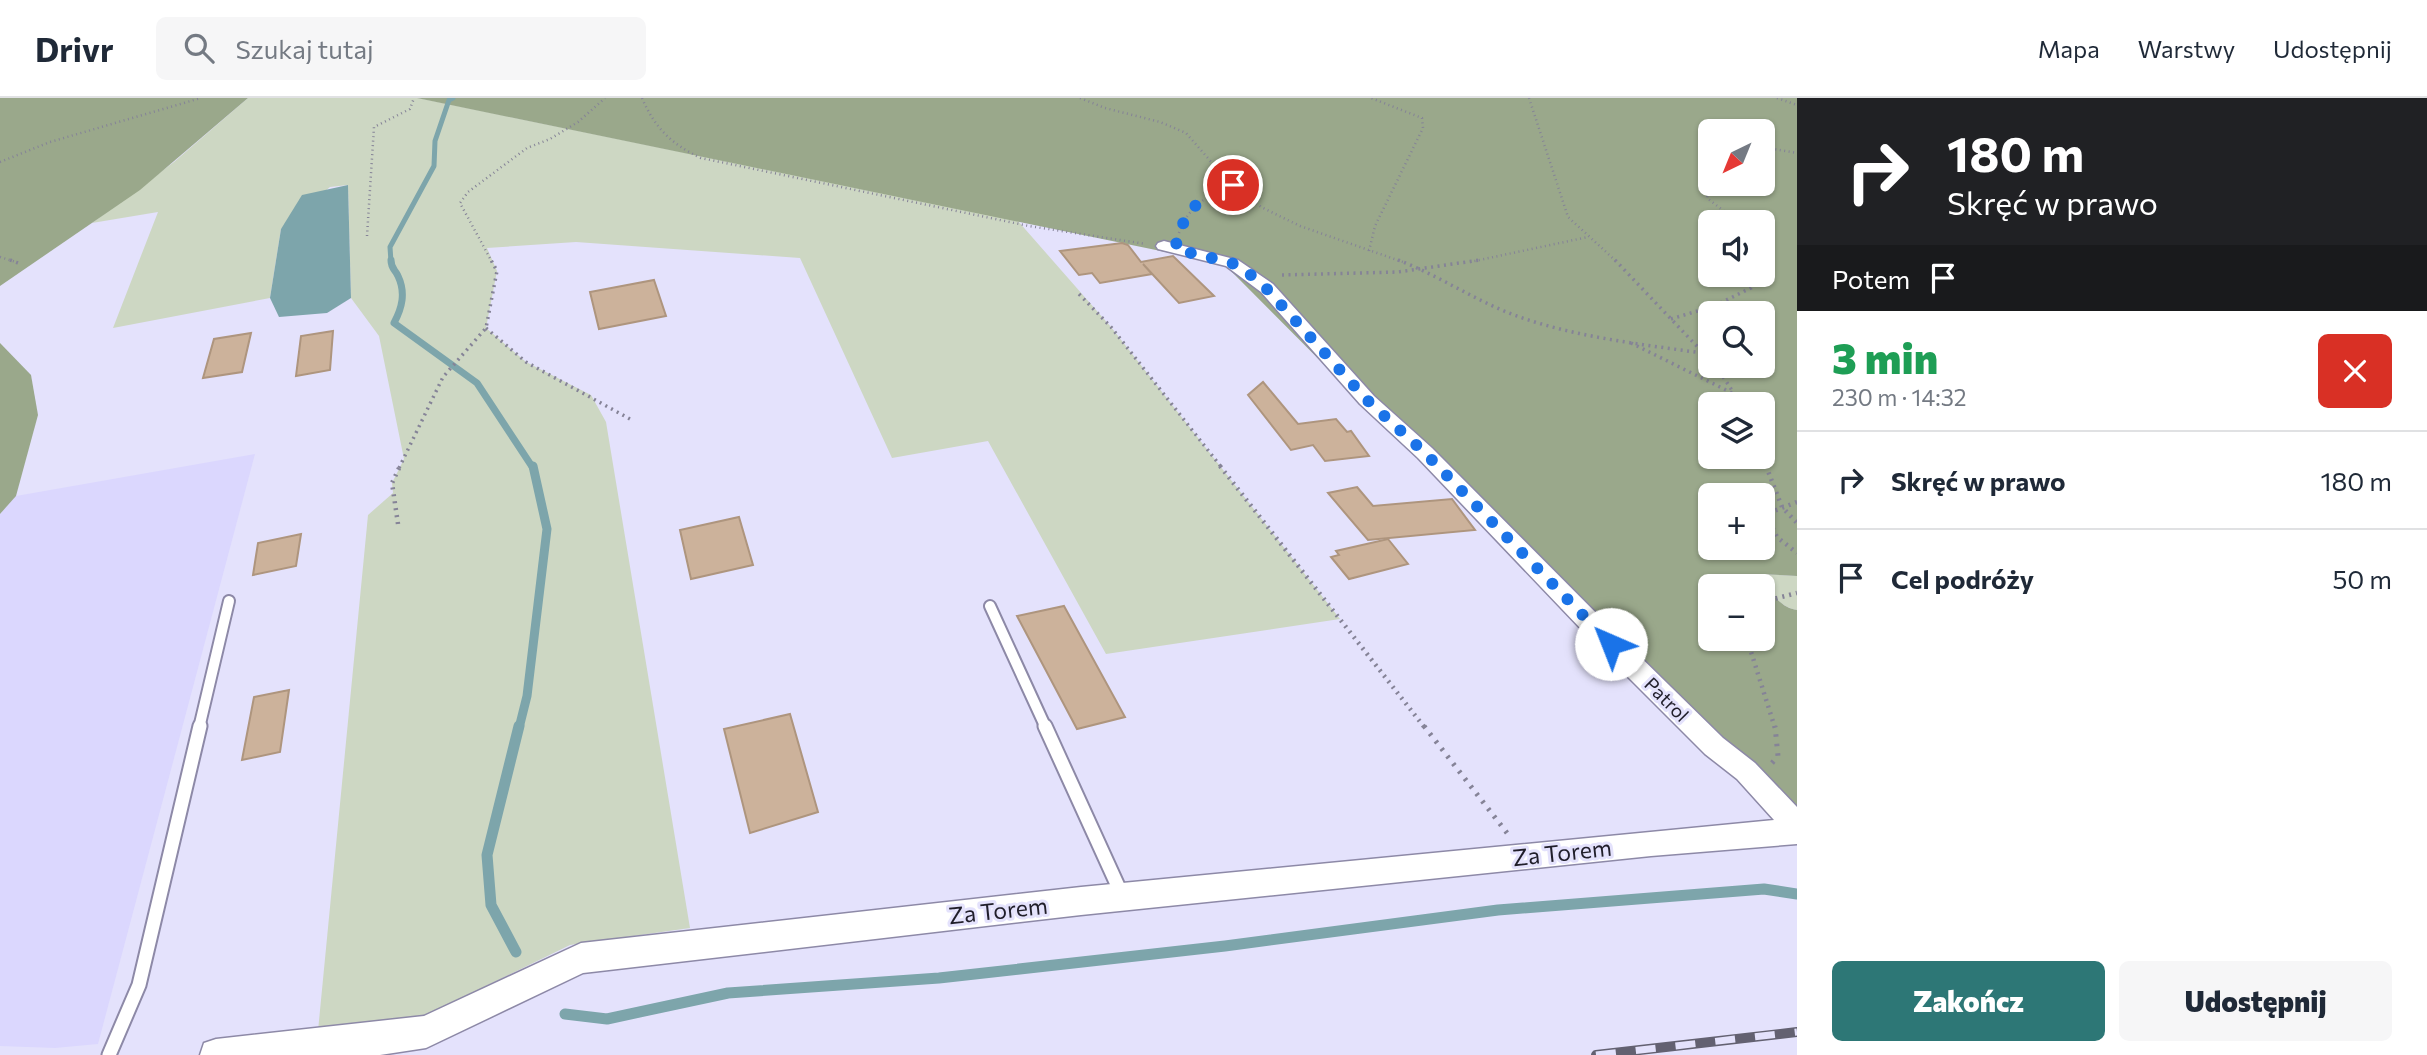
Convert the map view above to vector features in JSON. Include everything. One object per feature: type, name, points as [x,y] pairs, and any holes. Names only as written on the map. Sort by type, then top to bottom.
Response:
[{"type":"street","name":"Patrol","points":[[1170,248],[1232,263],[1266,288],[1367,400],[1425,453],[1714,746],[1756,782],[1797,826]]},
{"type":"street","name":"Za Torem","points":[[216,1055],[379,1040],[426,1032],[581,958],[1124,897],[1797,831]]},
{"type":"lane","points":[[109,1055],[139,985],[229,601]]},
{"type":"lane","points":[[990,606],[1124,897]]},
{"type":"path","points":[[0,162],[50,142],[148,116],[201,98]]},
{"type":"path","points":[[367,236],[374,127],[410,109],[414,98]]},
{"type":"path","points":[[398,524],[392,483],[443,377],[486,328],[497,271],[460,202],[468,192],[527,148],[550,139],[578,122],[605,98]]},
{"type":"path","points":[[642,98],[654,128],[682,150],[701,158],[1029,226],[1170,248],[1181,224],[1204,196],[1233,185]]},
{"type":"path","points":[[1080,98],[1149,118],[1186,134],[1197,142],[1207,160],[1260,207],[1303,228],[1424,271],[1480,301],[1515,315],[1594,338],[1698,352]]},
{"type":"path","points":[[1369,251],[1375,226],[1423,128],[1422,118],[1371,98]]},
{"type":"path","points":[[1529,98],[1568,217],[1671,318],[1698,348]]},
{"type":"path","points":[[1777,98],[1797,105]]},
{"type":"path","points":[[1775,149],[1797,153]]},
{"type":"path","points":[[1707,196],[1722,210]]},
{"type":"path","points":[[1271,275],[1424,271],[1518,255],[1588,237]]},
{"type":"path","points":[[0,257],[18,263]]},
{"type":"path","points":[[1671,318],[1713,306],[1752,287]]},
{"type":"path","points":[[1079,294],[1111,327],[1524,856]]},
{"type":"path","points":[[486,328],[526,362],[630,419]]},
{"type":"path","points":[[1627,341],[1730,392]]},
{"type":"path","points":[[1767,469],[1782,507],[1797,523]]},
{"type":"path","points":[[1797,502],[1766,514],[1772,531],[1782,545],[1797,553]]},
{"type":"path","points":[[1775,599],[1797,593]]},
{"type":"path","points":[[1751,651],[1774,721],[1778,756],[1756,782]]},
{"type":"shaded area","points":[[0,98],[248,98],[140,190],[0,286]]},
{"type":"shaded area","points":[[248,98],[418,98],[1018,221],[1111,327],[1340,619],[1106,654],[988,441],[892,458],[800,258],[576,242],[487,248],[497,271],[486,328],[526,362],[591,395],[606,422],[690,928],[570,945],[420,1018],[318,1031],[368,515],[393,493],[392,483],[404,459],[379,336],[351,298],[348,185],[330,187],[281,229],[270,298],[113,328],[158,212],[92,223],[174,162]]},
{"type":"shaded area","points":[[417,98],[1797,98],[1797,576],[1698,574],[1698,651],[1775,651],[1775,596],[1785,606],[1797,610],[1797,826],[1781,824],[1224,264]]},
{"type":"shaded area","points":[[348,185],[351,298],[327,313],[279,317],[270,298],[281,229],[302,195]]},
{"type":"shaded area","points":[[0,343],[31,375],[38,415],[16,496],[0,514]]},
{"type":"shaded area","points":[[255,454],[98,1044],[55,1048],[0,1046],[0,514],[16,496]]},
{"type":"shaded area","points":[[1775,575],[1797,576],[1797,610],[1775,597]]},
{"type":"building","points":[[1122,243],[1128,245],[1141,262],[1173,256],[1214,296],[1179,303],[1143,264],[1152,274],[1100,283],[1092,273],[1079,275],[1060,251]]},
{"type":"building","points":[[654,280],[666,316],[599,329],[590,292]]},
{"type":"building","points":[[333,331],[330,370],[296,376],[301,336]]},
{"type":"building","points":[[251,333],[242,372],[203,378],[214,339]]},
{"type":"building","points":[[1263,382],[1298,424],[1336,419],[1347,432],[1351,431],[1369,456],[1325,461],[1313,445],[1291,450],[1248,395]]},
{"type":"building","points":[[1357,487],[1373,506],[1452,499],[1475,530],[1368,540],[1328,493]]},
{"type":"building","points":[[739,517],[753,565],[691,579],[680,530]]},
{"type":"building","points":[[301,534],[296,566],[253,575],[258,543]]},
{"type":"building","points":[[1388,539],[1408,564],[1349,579],[1331,557],[1339,555],[1336,551]]},
{"type":"building","points":[[1064,606],[1125,717],[1077,729],[1017,616]]},
{"type":"building","points":[[289,690],[280,752],[242,760],[254,697]]},
{"type":"building","points":[[790,714],[818,812],[750,833],[724,729]]},
{"type":"waterway","points":[[391,262],[390,247],[434,166],[435,141],[449,100],[453,98]]},
{"type":"waterway","points":[[391,260],[402,294],[401,306],[394,323],[477,383],[533,468]]},
{"type":"waterway","points":[[519,728],[527,696],[547,529],[533,466]]},
{"type":"waterway","points":[[516,952],[491,905],[487,855],[519,726]]},
{"type":"waterway","points":[[565,1014],[607,1019],[728,993],[939,978],[1225,946],[1498,910],[1764,889],[1797,894]]},
{"type":"railway","points":[[1596,1055],[1797,1032]]},
{"type":"route","points":[[1233,185],[1204,196],[1181,224],[1175,249],[1232,263],[1266,288],[1367,400],[1471,499],[1611,644]]}]
